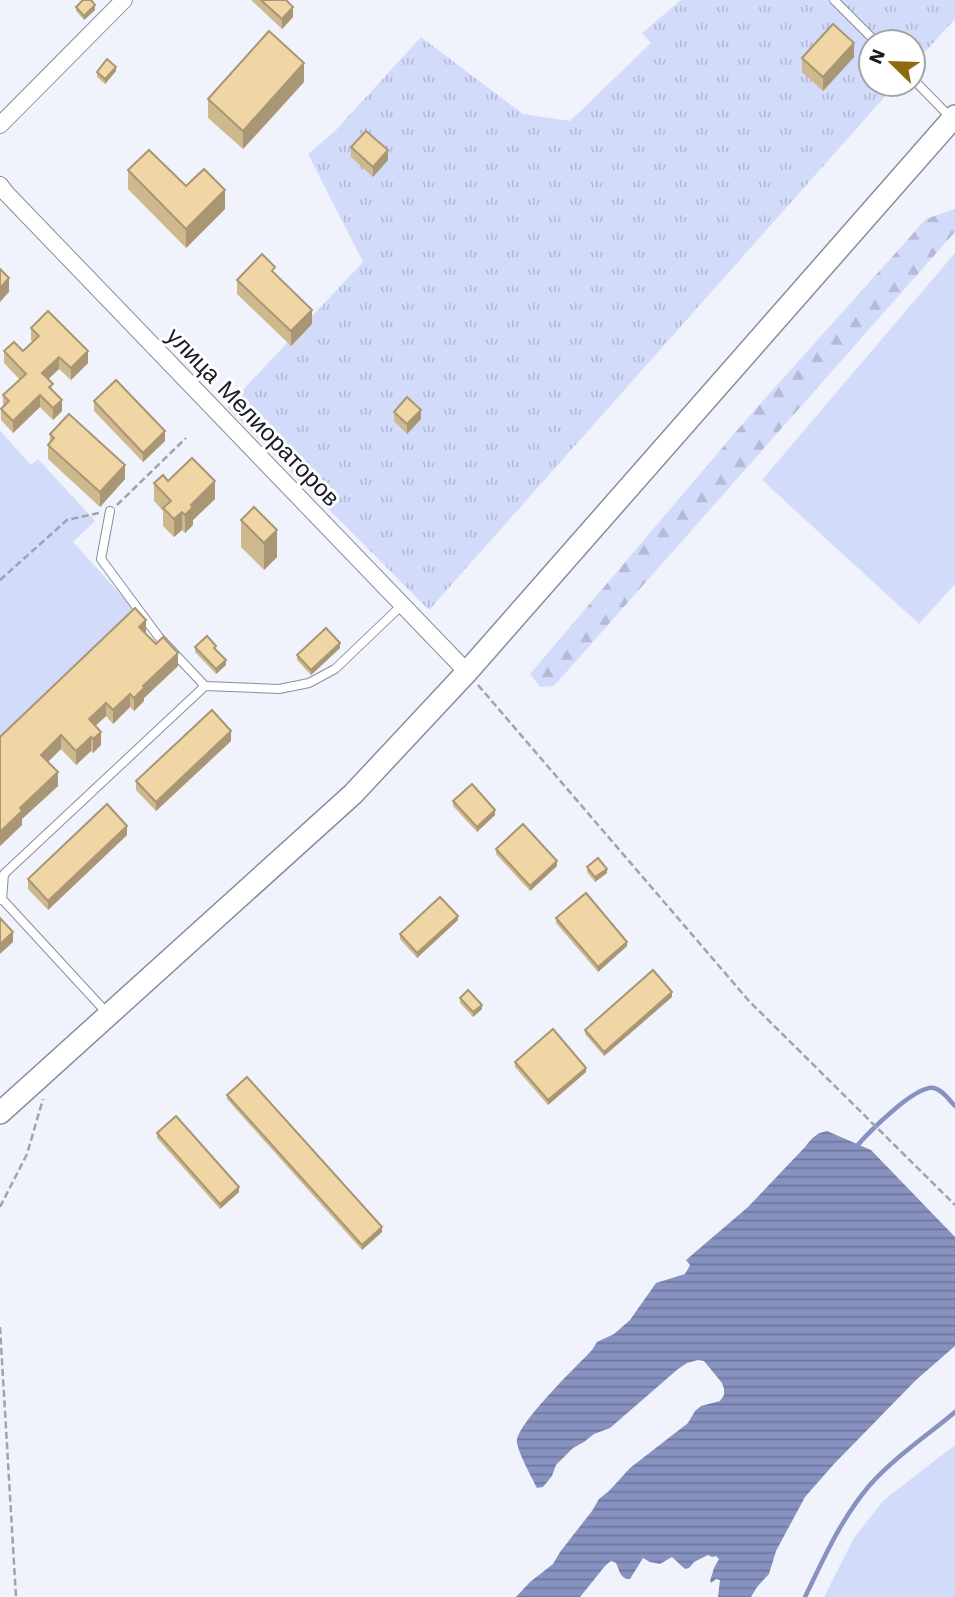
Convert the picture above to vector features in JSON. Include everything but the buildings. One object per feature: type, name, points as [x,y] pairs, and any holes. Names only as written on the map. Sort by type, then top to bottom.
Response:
[{"type":"main road","points":[[0,1113],[353,794],[467,671],[954,117]]},
{"type":"street","points":[[0,125],[124,0]]},
{"type":"street","name":"улица Мелиораторов","points":[[2,193],[467,671]]},
{"type":"lane","points":[[834,0],[862,28]]},
{"type":"lane","points":[[927,92],[954,117]]},
{"type":"lane","points":[[110,511],[101,559],[158,636],[205,686],[279,689],[309,683],[335,669],[402,604]]},
{"type":"lane","points":[[109,1015],[1,899],[4,874],[205,686]]},
{"type":"path","points":[[0,580],[66,520],[110,511],[186,438]]},
{"type":"path","points":[[467,671],[749,1001],[955,1205]]},
{"type":"path","points":[[0,1207],[27,1154],[53,1065]]},
{"type":"path","points":[[0,1327],[16,1597]]},
{"type":"green space","points":[[681,0],[955,0],[955,19],[927,50],[927,28],[857,28],[857,98],[884,98],[429,610],[227,407],[363,262],[308,154],[335,131],[421,37],[523,114],[570,121],[651,43],[642,33]]},
{"type":"green space","points":[[955,209],[955,232],[554,686],[540,687],[530,674],[751,414],[926,219]]},
{"type":"green space","points":[[955,253],[955,584],[919,624],[762,480]]},
{"type":"green space","points":[[0,431],[31,465],[38,459],[95,521],[73,542],[141,617],[0,745]]},
{"type":"green space","points":[[955,1445],[955,1597],[824,1597],[854,1538],[884,1500]]},
{"type":"shaded area","points":[[827,1131],[871,1150],[955,1237],[955,1346],[916,1380],[805,1497],[776,1551],[769,1574],[751,1597],[718,1597],[720,1580],[710,1581],[719,1559],[708,1555],[685,1569],[672,1557],[660,1564],[643,1558],[630,1579],[622,1576],[616,1563],[611,1561],[580,1597],[516,1597],[553,1564],[599,1499],[630,1468],[688,1423],[701,1406],[720,1401],[724,1389],[704,1361],[687,1363],[610,1428],[594,1434],[573,1448],[556,1465],[552,1476],[543,1487],[537,1488],[518,1448],[519,1435],[525,1423],[597,1342],[614,1334],[630,1320],[656,1283],[685,1274],[690,1265],[686,1260],[748,1207],[812,1139]]},
{"type":"waterway","points":[[855,1148],[892,1111],[926,1089],[934,1088],[940,1091],[955,1106]]},
{"type":"waterway","points":[[805,1597],[841,1525],[869,1486],[899,1457],[955,1412]]}]
